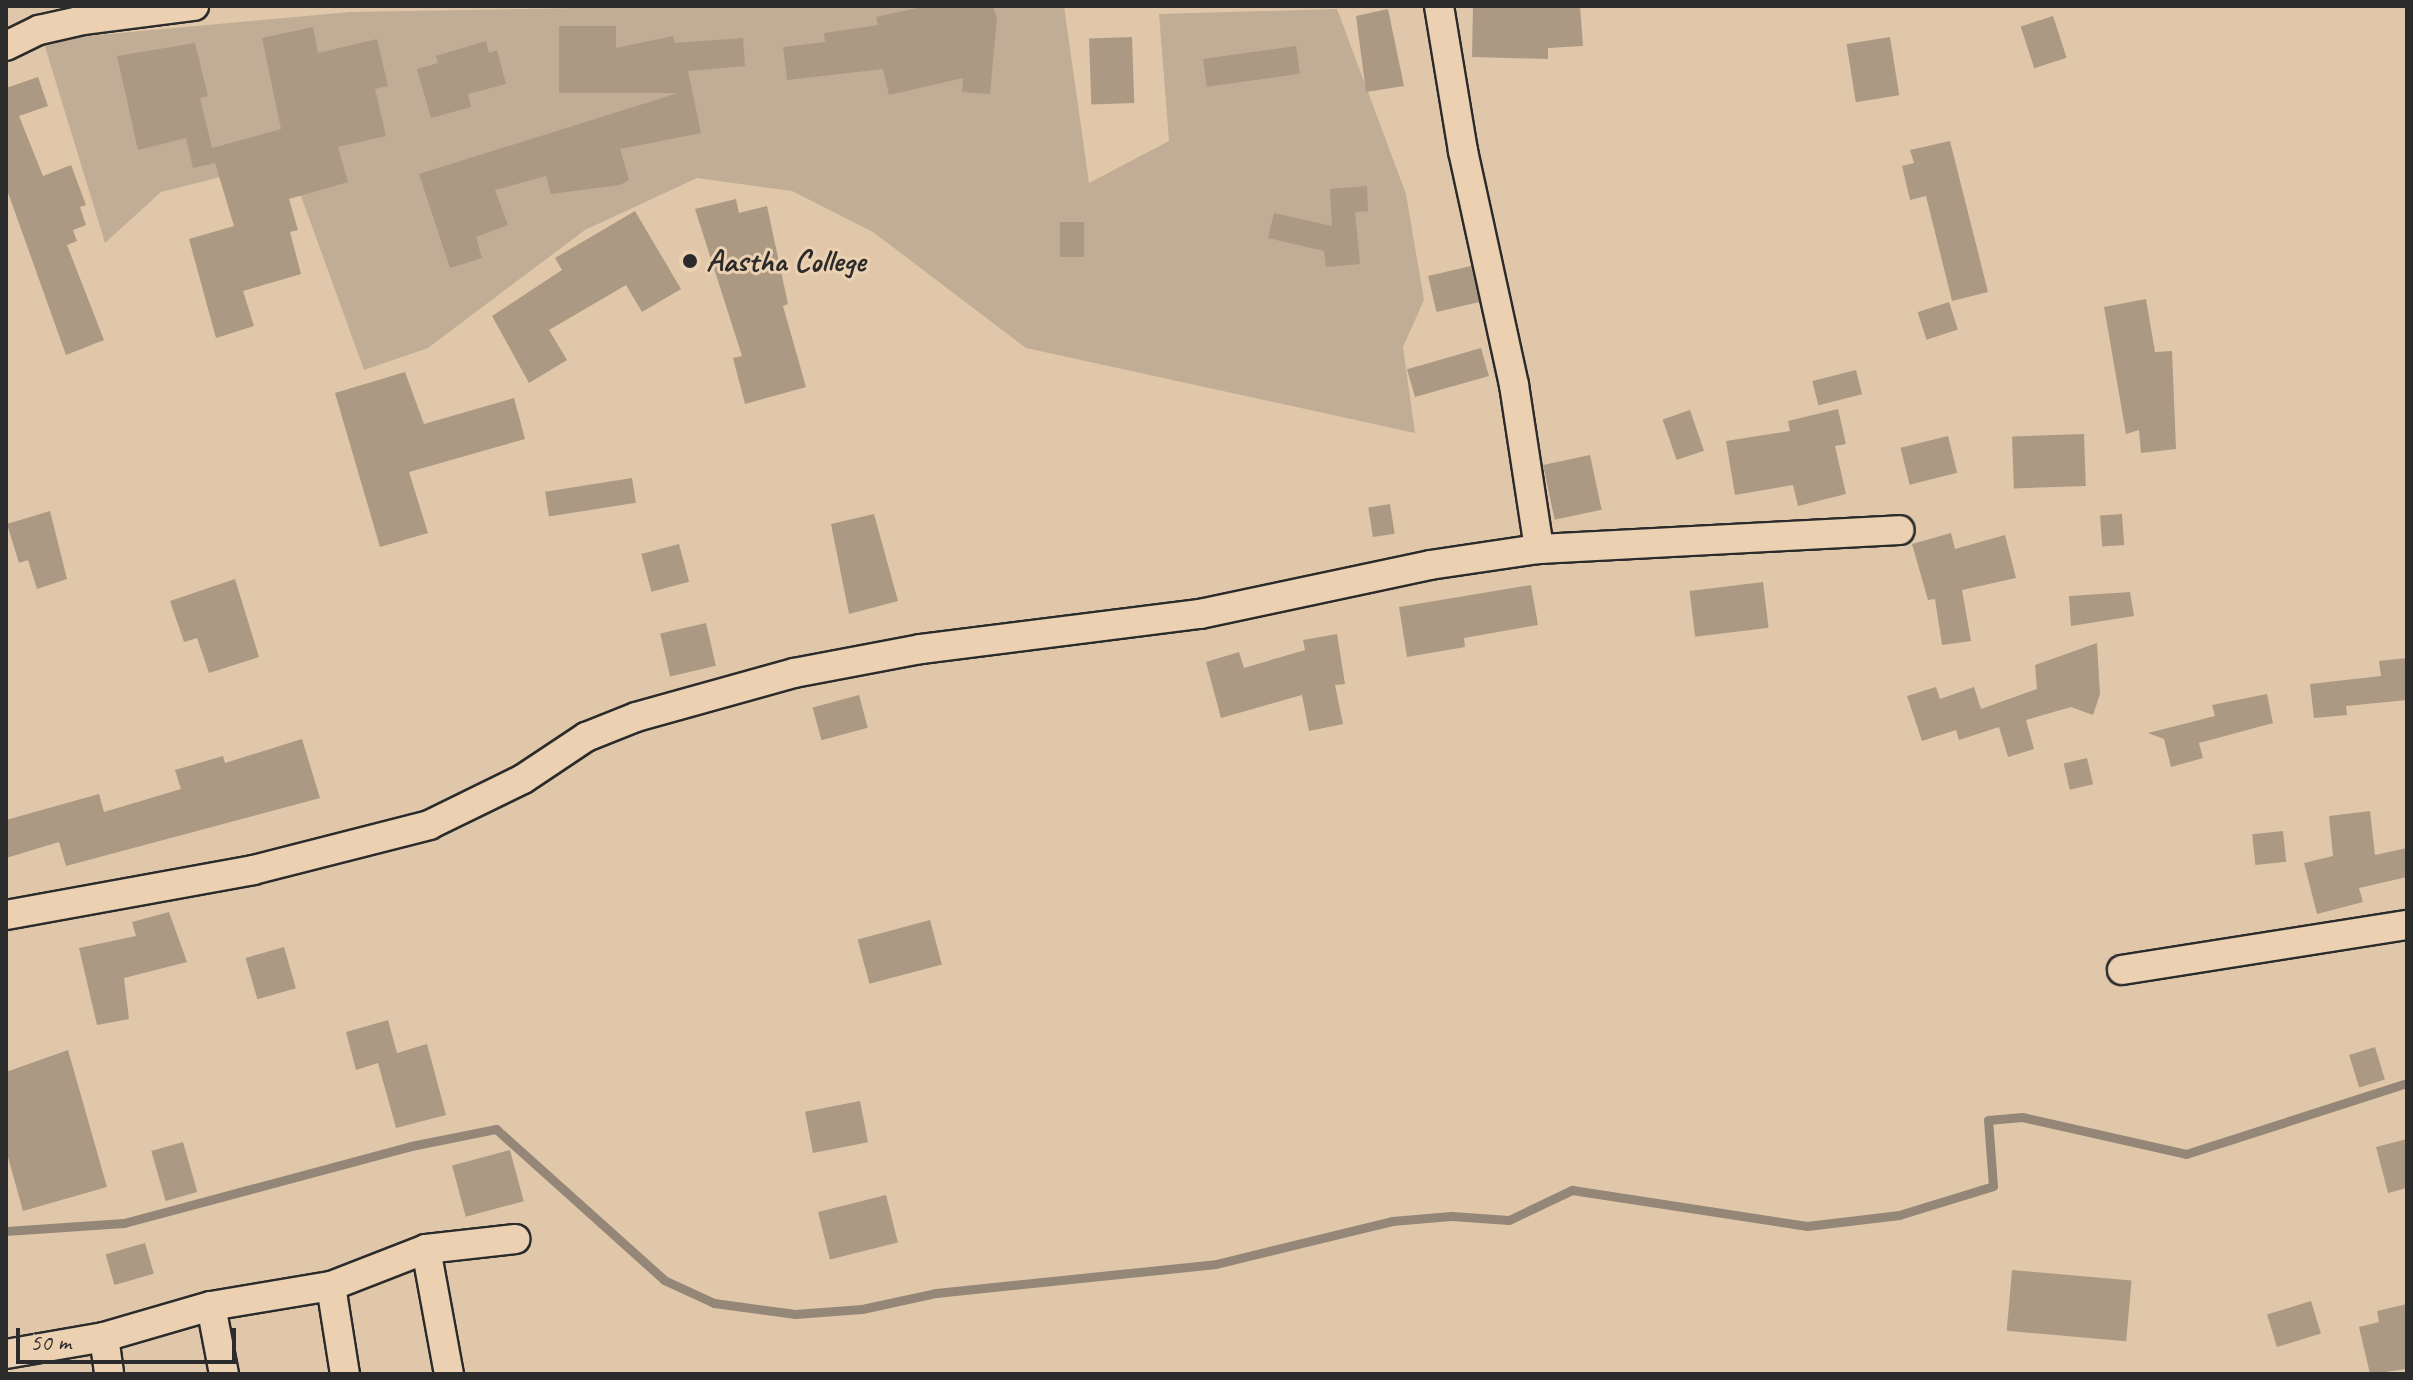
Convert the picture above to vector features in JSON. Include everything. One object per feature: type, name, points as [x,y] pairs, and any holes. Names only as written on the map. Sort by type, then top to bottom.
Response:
[{"type":"street","points":[[6,46],[39,30],[83,20],[194,6]]},
{"type":"street","points":[[1439,6],[1463,151],[1514,385],[1539,549]]},
{"type":"street","points":[[6,915],[253,870],[429,825],[523,779],[586,737],[753,682],[921,649],[1200,614],[1430,565],[1539,549],[1900,530]]},
{"type":"street","points":[[2122,970],[2407,925]]},
{"type":"street","points":[[6,1354],[104,1337],[211,1306],[331,1286],[426,1249],[515,1239]]},
{"type":"street","points":[[426,1249],[449,1374]]},
{"type":"street","points":[[331,1286],[345,1374]]},
{"type":"street","points":[[211,1306],[224,1374]]},
{"type":"street","points":[[104,1337],[109,1374]]},
{"type":"shaded area","points":[[687,6],[1064,6],[1089,183],[1169,141],[1159,14],[1337,9],[1406,194],[1424,300],[1403,347],[1415,433],[1026,348],[873,232],[792,191],[697,178],[585,230],[428,348],[364,370],[288,160],[161,192],[105,243],[43,40],[350,12]]},
{"type":"building","points":[[926,6],[993,6],[997,18],[990,94],[962,92],[963,78],[889,95],[883,69],[787,80],[783,47],[825,42],[824,33],[878,25],[876,17]]},
{"type":"building","points":[[1473,6],[1580,6],[1583,46],[1548,48],[1548,59],[1472,57]]},
{"type":"building","points":[[1388,9],[1404,86],[1366,92],[1356,16]]},
{"type":"building","points":[[2053,16],[2067,58],[2034,68],[2021,27]]},
{"type":"building","points":[[559,26],[616,26],[616,48],[673,36],[675,43],[743,38],[745,66],[688,71],[701,133],[620,149],[629,180],[620,185],[551,194],[546,176],[495,190],[508,225],[476,237],[482,258],[450,268],[419,174],[678,93],[559,93]]},
{"type":"building","points":[[313,27],[318,53],[377,39],[388,86],[375,89],[386,136],[338,147],[348,182],[289,199],[298,230],[290,232],[301,274],[243,291],[254,326],[216,338],[189,239],[234,226],[215,163],[193,168],[186,138],[138,150],[117,56],[195,43],[208,96],[200,98],[212,148],[281,129],[262,38]]},
{"type":"building","points":[[1132,37],[1134,103],[1091,104],[1089,39]]},
{"type":"building","points":[[1890,37],[1899,95],[1856,102],[1847,44]]},
{"type":"building","points":[[486,41],[489,53],[497,50],[506,84],[468,94],[471,107],[431,118],[417,69],[438,63],[436,56]]},
{"type":"building","points":[[1296,46],[1300,74],[1207,87],[1203,59]]},
{"type":"building","points":[[38,77],[48,106],[19,116],[43,176],[71,165],[86,205],[80,207],[86,225],[73,230],[77,241],[67,245],[104,340],[66,355],[6,187],[6,88]]},
{"type":"building","points":[[1950,141],[1988,292],[1952,301],[1926,196],[1910,200],[1902,166],[1914,163],[1910,150]]},
{"type":"building","points":[[1367,186],[1368,211],[1355,212],[1360,264],[1326,267],[1324,251],[1268,238],[1274,213],[1332,226],[1330,189]]},
{"type":"building","points":[[736,199],[739,213],[767,206],[788,304],[783,306],[806,387],[745,404],[733,358],[742,356],[695,209]]},
{"type":"building","points":[[635,211],[681,289],[642,312],[626,285],[549,330],[567,360],[529,383],[492,316],[562,270],[555,258]]},
{"type":"building","points":[[1060,222],[1084,222],[1084,257],[1060,257]]},
{"type":"building","points":[[1471,266],[1479,302],[1436,312],[1428,276]]},
{"type":"building","points":[[2146,299],[2155,352],[2172,351],[2176,449],[2141,453],[2139,430],[2126,434],[2104,307]]},
{"type":"building","points":[[1949,302],[1958,330],[1927,340],[1918,312]]},
{"type":"building","points":[[1481,348],[1489,376],[1415,397],[1407,369]]},
{"type":"building","points":[[1856,370],[1862,394],[1818,405],[1812,381]]},
{"type":"building","points":[[405,372],[424,424],[514,398],[525,439],[409,472],[428,533],[380,547],[335,393]]},
{"type":"building","points":[[1838,409],[1846,444],[1835,446],[1846,494],[1798,506],[1793,485],[1735,495],[1726,441],[1790,431],[1788,421]]},
{"type":"building","points":[[1690,410],[1704,451],[1677,460],[1663,419]]},
{"type":"building","points":[[2084,434],[2086,486],[2014,488],[2012,437]]},
{"type":"building","points":[[1948,436],[1957,473],[1910,485],[1900,448]]},
{"type":"building","points":[[1590,455],[1602,510],[1555,520],[1543,465]]},
{"type":"building","points":[[632,478],[636,503],[549,516],[545,492]]},
{"type":"building","points":[[1390,504],[1395,534],[1373,537],[1368,507]]},
{"type":"building","points":[[50,511],[67,579],[37,589],[28,560],[19,563],[7,524]]},
{"type":"building","points":[[874,514],[898,601],[849,614],[831,524]]},
{"type":"building","points":[[2122,514],[2124,545],[2102,546],[2100,516]]},
{"type":"building","points":[[1951,533],[1955,549],[2005,535],[2016,578],[1962,590],[1971,641],[1942,645],[1935,599],[1928,600],[1912,544]]},
{"type":"building","points":[[679,544],[689,582],[651,592],[641,554]]},
{"type":"building","points":[[235,579],[259,657],[209,673],[197,638],[184,642],[170,601]]},
{"type":"building","points":[[1763,582],[1769,628],[1695,637],[1690,591]]},
{"type":"building","points":[[1531,585],[1538,625],[1464,638],[1465,647],[1407,657],[1399,607]]},
{"type":"building","points":[[2130,592],[2134,616],[2071,626],[2069,596]]},
{"type":"building","points":[[706,623],[716,666],[670,676],[660,634]]},
{"type":"building","points":[[1337,634],[1345,684],[1335,685],[1343,724],[1309,731],[1302,695],[1221,718],[1206,662],[1239,652],[1244,668],[1305,650],[1303,640]]},
{"type":"building","points":[[2097,643],[2100,694],[2093,715],[2071,707],[2026,720],[2034,749],[2008,757],[1999,727],[1959,740],[1956,730],[1922,741],[1907,696],[1936,687],[1940,699],[1974,687],[1981,709],[2037,689],[2035,665]]},
{"type":"building","points":[[2407,658],[2407,700],[2346,706],[2347,715],[2314,718],[2310,684],[2381,676],[2379,661]]},
{"type":"building","points":[[2267,694],[2273,723],[2199,743],[2203,758],[2171,767],[2164,739],[2148,733],[2215,716],[2212,705]]},
{"type":"building","points":[[859,695],[868,728],[821,740],[813,707]]},
{"type":"building","points":[[302,739],[320,798],[66,866],[59,842],[6,858],[6,820],[99,794],[104,812],[181,789],[175,770],[223,756],[225,763]]},
{"type":"building","points":[[2087,758],[2093,784],[2070,790],[2064,763]]},
{"type":"building","points":[[2370,811],[2375,855],[2407,848],[2407,877],[2359,888],[2363,902],[2317,914],[2304,863],[2333,856],[2329,816]]},
{"type":"building","points":[[2283,831],[2286,862],[2255,865],[2252,834]]},
{"type":"building","points":[[169,912],[187,962],[124,978],[129,1019],[97,1025],[79,948],[136,936],[132,922]]},
{"type":"building","points":[[930,920],[942,964],[869,984],[858,939]]},
{"type":"building","points":[[284,947],[296,988],[257,999],[246,958]]},
{"type":"building","points":[[388,1020],[397,1053],[427,1044],[446,1115],[396,1128],[378,1063],[356,1070],[346,1032]]},
{"type":"building","points":[[2375,1047],[2385,1080],[2359,1087],[2349,1055]]},
{"type":"building","points":[[68,1050],[107,1187],[23,1211],[6,1150],[6,1072]]},
{"type":"building","points":[[860,1101],[868,1142],[813,1153],[805,1112]]},
{"type":"building","points":[[2407,1139],[2407,1188],[2388,1193],[2376,1147]]},
{"type":"building","points":[[183,1142],[197,1192],[166,1201],[151,1151]]},
{"type":"building","points":[[510,1150],[524,1201],[466,1217],[452,1166]]},
{"type":"building","points":[[886,1195],[898,1243],[830,1259],[818,1212]]},
{"type":"building","points":[[145,1243],[154,1274],[114,1285],[106,1254]]},
{"type":"building","points":[[2012,1270],[2132,1280],[2126,1341],[2007,1331]]},
{"type":"building","points":[[2311,1301],[2321,1334],[2277,1347],[2267,1314]]},
{"type":"building","points":[[2407,1304],[2407,1369],[2370,1374],[2359,1327],[2379,1322],[2377,1311]]},
{"type":"waterway","points":[[6,1231],[124,1223],[411,1146],[496,1129],[664,1280],[714,1303],[795,1314],[862,1309],[936,1293],[1216,1264],[1392,1221],[1451,1216],[1509,1220],[1572,1190],[1807,1226],[1899,1215],[1993,1186],[1988,1120],[2022,1117],[2186,1154],[2407,1083]]},
{"type":"place","name":"Aastha College","points":[[690,261]]}]
